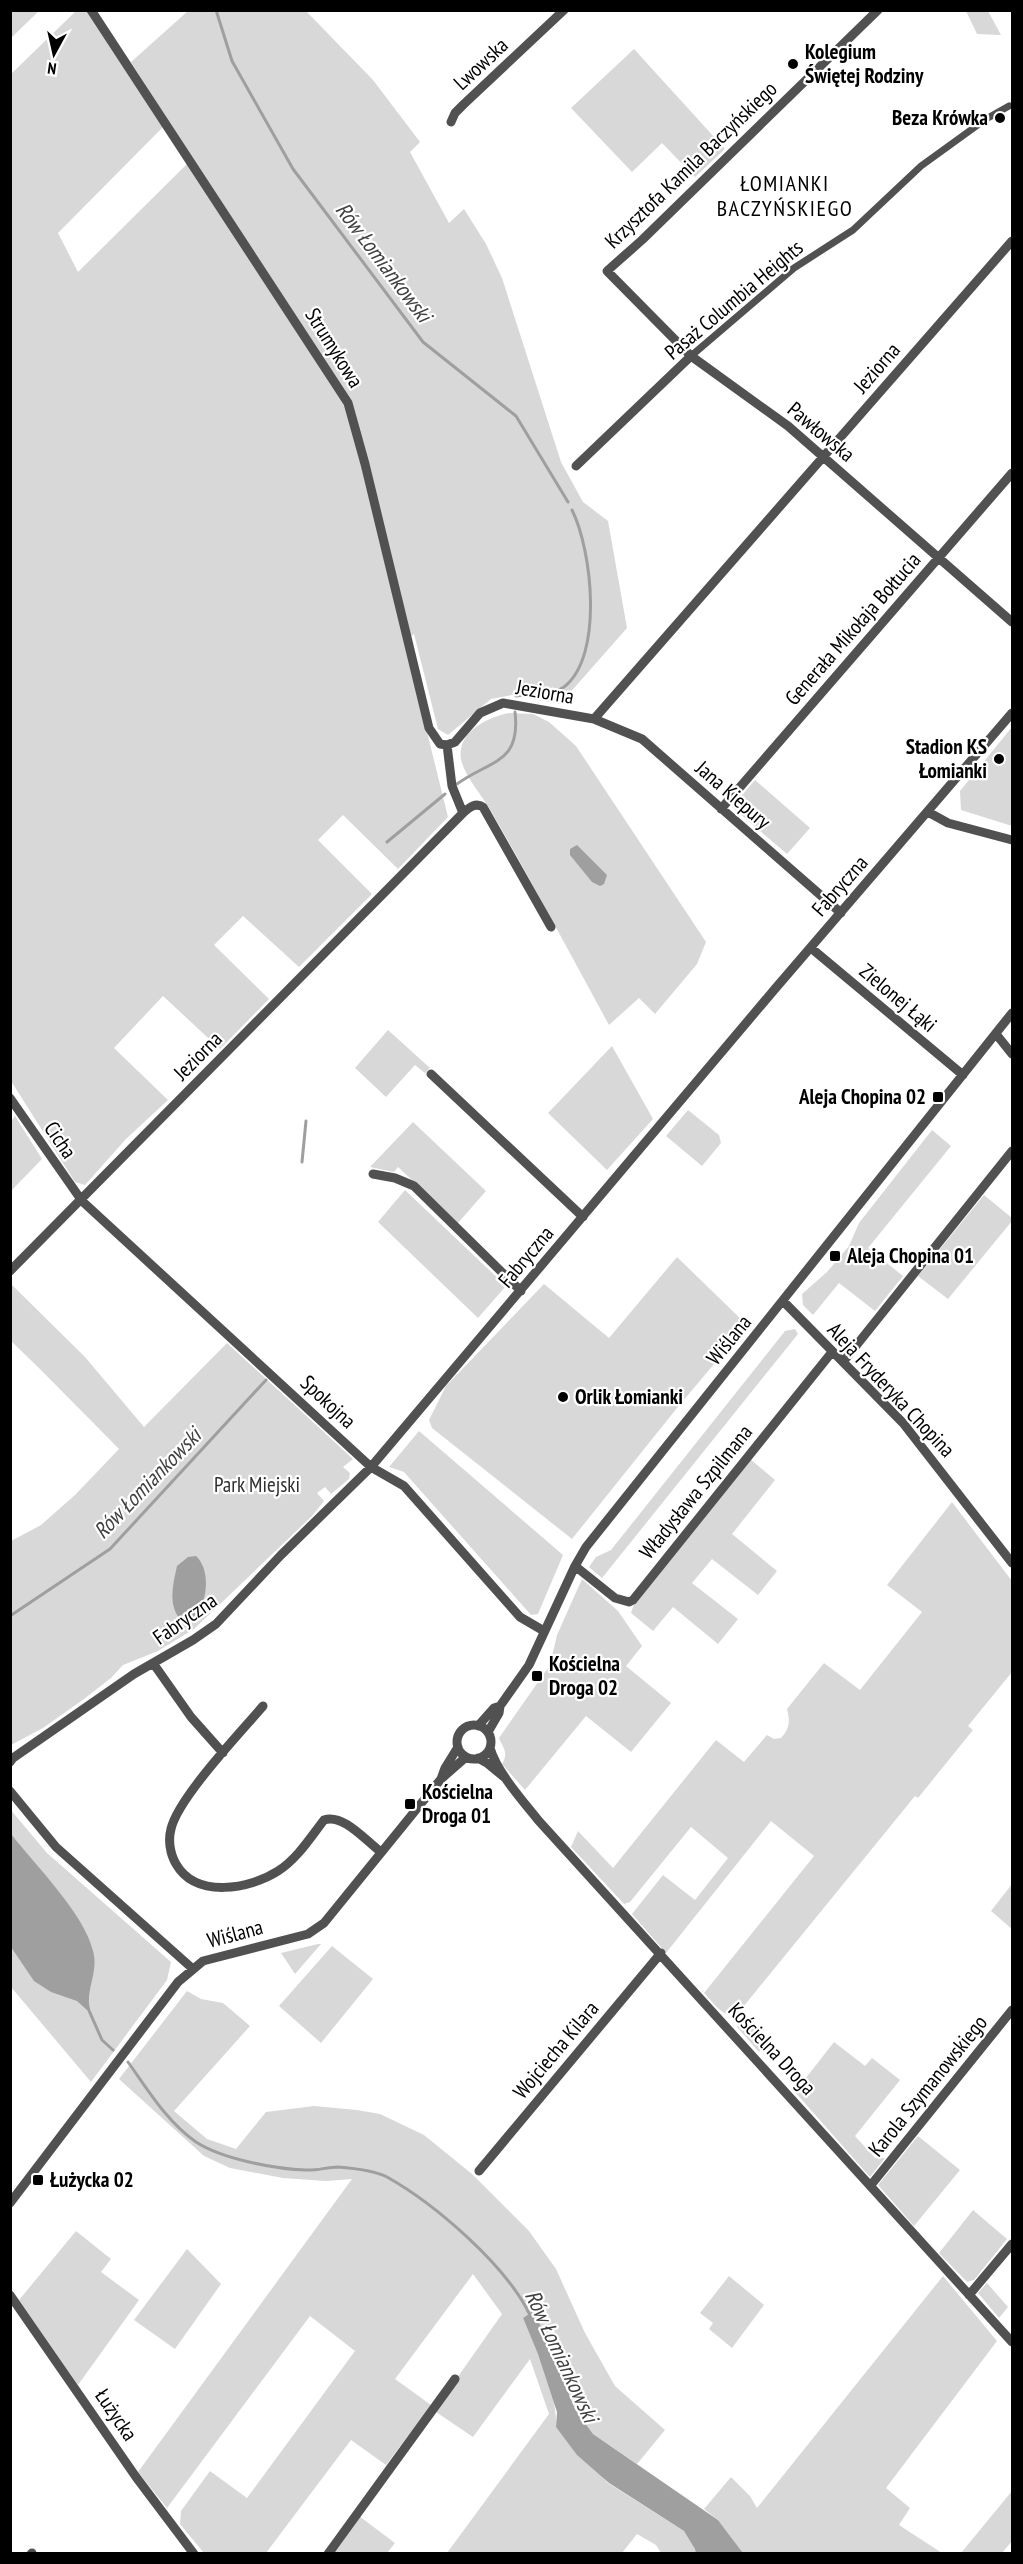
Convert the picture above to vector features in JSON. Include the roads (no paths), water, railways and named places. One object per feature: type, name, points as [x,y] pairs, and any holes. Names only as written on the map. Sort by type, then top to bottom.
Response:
[{"type":"street","name":"Strumykowa","points":[[91,10],[348,403],[429,728],[440,744],[447,745]]},
{"type":"street","name":"Lwowska","points":[[451,122],[464,104],[564,10]]},
{"type":"street","name":"Krzysztofa Kamila Baczyńskiego","points":[[607,271],[642,240],[878,10]]},
{"type":"street","name":"Pasaż Columbia Heights","points":[[576,466],[691,356],[794,268],[853,230],[921,166],[986,119],[1009,106]]},
{"type":"street","name":"Jeziorna","points":[[447,745],[454,742],[480,713],[503,703],[594,719],[1012,242]]},
{"type":"street","name":"Pawłowska","points":[[607,271],[691,356],[788,426],[1012,622]]},
{"type":"street","name":"Generała Mikołaja Bołtucia","points":[[721,809],[1012,473]]},
{"type":"street","name":"Fabryczna","points":[[10,1762],[153,1663],[216,1624],[281,1555],[371,1467],[1012,713]]},
{"type":"street","name":"Jana Kiepury","points":[[594,719],[642,739],[841,913]]},
{"type":"street","points":[[447,745],[452,786],[462,813],[472,806],[483,807],[551,927]]},
{"type":"street","points":[[928,812],[948,823],[1012,840]]},
{"type":"street","name":"Jeziorna","points":[[10,1271],[82,1201],[462,813]]},
{"type":"street","name":"Zielonej Łąki","points":[[811,948],[963,1075]]},
{"type":"street","name":"Wiślana","points":[[488,1732],[501,1706],[529,1665],[586,1547],[1012,1013]]},
{"type":"street","points":[[996,1034],[1012,1054]]},
{"type":"street","points":[[431,1074],[584,1217]]},
{"type":"street","name":"Cicha","points":[[10,1098],[82,1201]]},
{"type":"street","points":[[843,1362],[1012,1151]]},
{"type":"street","points":[[373,1174],[395,1178],[414,1186],[521,1291]]},
{"type":"street","name":"Spokojna","points":[[82,1201],[371,1467],[404,1486],[520,1617],[544,1631]]},
{"type":"street","name":"Aleja Fryderyka Chopina","points":[[783,1301],[903,1423],[1012,1563]]},
{"type":"street","name":"Władysława Szpilmana","points":[[575,1566],[615,1598],[629,1602],[633,1600],[832,1352]]},
{"type":"street","points":[[153,1663],[190,1717],[223,1753]]},
{"type":"street","points":[[263,1706],[179,1810],[170,1831],[173,1858],[180,1871],[194,1881],[226,1888],[247,1885],[264,1879],[294,1858],[324,1820],[329,1818],[340,1820],[381,1852]]},
{"type":"street","name":"Wiślana","points":[[478,1726],[494,1708],[501,1706]]},
{"type":"street","points":[[478,1726],[488,1732],[490,1748],[478,1758],[466,1756],[458,1747],[457,1741],[462,1730],[468,1727],[478,1726]]},
{"type":"street","name":"Wiślana","points":[[441,1779],[458,1747]]},
{"type":"street","name":"Kościelna Droga","points":[[490,1748],[493,1758],[506,1778],[538,1820],[1012,2342]]},
{"type":"street","name":"Wiślana","points":[[10,2203],[178,1982],[211,1958],[308,1934],[324,1923],[441,1779],[466,1756]]},
{"type":"street","name":"Kościelna Droga","points":[[478,1758],[506,1778]]},
{"type":"street","points":[[10,1791],[56,1847],[193,1969]]},
{"type":"street","name":"Wojciecha Kilara","points":[[479,2171],[661,1953]]},
{"type":"street","name":"Karola Szymanowskiego","points":[[871,2185],[1012,2010]]},
{"type":"street","points":[[969,2295],[1012,2244]]},
{"type":"street","name":"Łużycka","points":[[10,2295],[136,2476],[194,2553]]},
{"type":"street","points":[[328,2553],[455,2379]]},
{"type":"waterway","name":"Rów Łomiankowski","points":[[216,10],[232,61],[293,169],[423,342],[516,416],[568,502]]},
{"type":"waterway","name":"Rów Łomiankowski","points":[[516,696],[541,697],[564,687],[577,672],[585,652],[589,628],[589,575],[585,550],[572,510]]},
{"type":"waterway","name":"Rów Łomiankowski","points":[[457,784],[501,758],[508,751],[516,729],[515,712]]},
{"type":"waterway","points":[[387,842],[445,794]]},
{"type":"waterway","name":"Rów Łomiankowski","points":[[302,1162],[306,1121]]},
{"type":"waterway","name":"Rów Łomiankowski","points":[[10,1616],[110,1549],[266,1380]]},
{"type":"waterway","name":"Rów Łomiankowski","points":[[87,2006],[102,2040],[113,2050]]},
{"type":"waterway","name":"Rów Łomiankowski","points":[[128,2062],[176,2125],[207,2148],[234,2158],[279,2168],[310,2170],[338,2167],[370,2171],[387,2177],[426,2203],[468,2237],[504,2276],[530,2315]]},
{"type":"place","name":"Kolegium Świętej Rodziny","points":[[793,64]]},
{"type":"place","name":"Beza Krówka","points":[[1000,118]]},
{"type":"place","name":"Stadion KS Łomianki","points":[[999,759]]},
{"type":"place","name":"Aleja Chopina 02","points":[[938,1097]]},
{"type":"place","name":"Aleja Chopina 01","points":[[835,1256]]},
{"type":"place","name":"Orlik Łomianki","points":[[563,1397]]},
{"type":"place","name":"Kościelna Droga 02","points":[[537,1676]]},
{"type":"place","name":"Kościelna Droga 01","points":[[410,1804]]},
{"type":"place","name":"Łużycka 02","points":[[38,2180]]},
{"type":"district","name":"ŁOMIANKI BACZYŃSKIEGO","points":[[785,196]]},
{"type":"park label","name":"Park Miejski","points":[[257,1485]]}]
